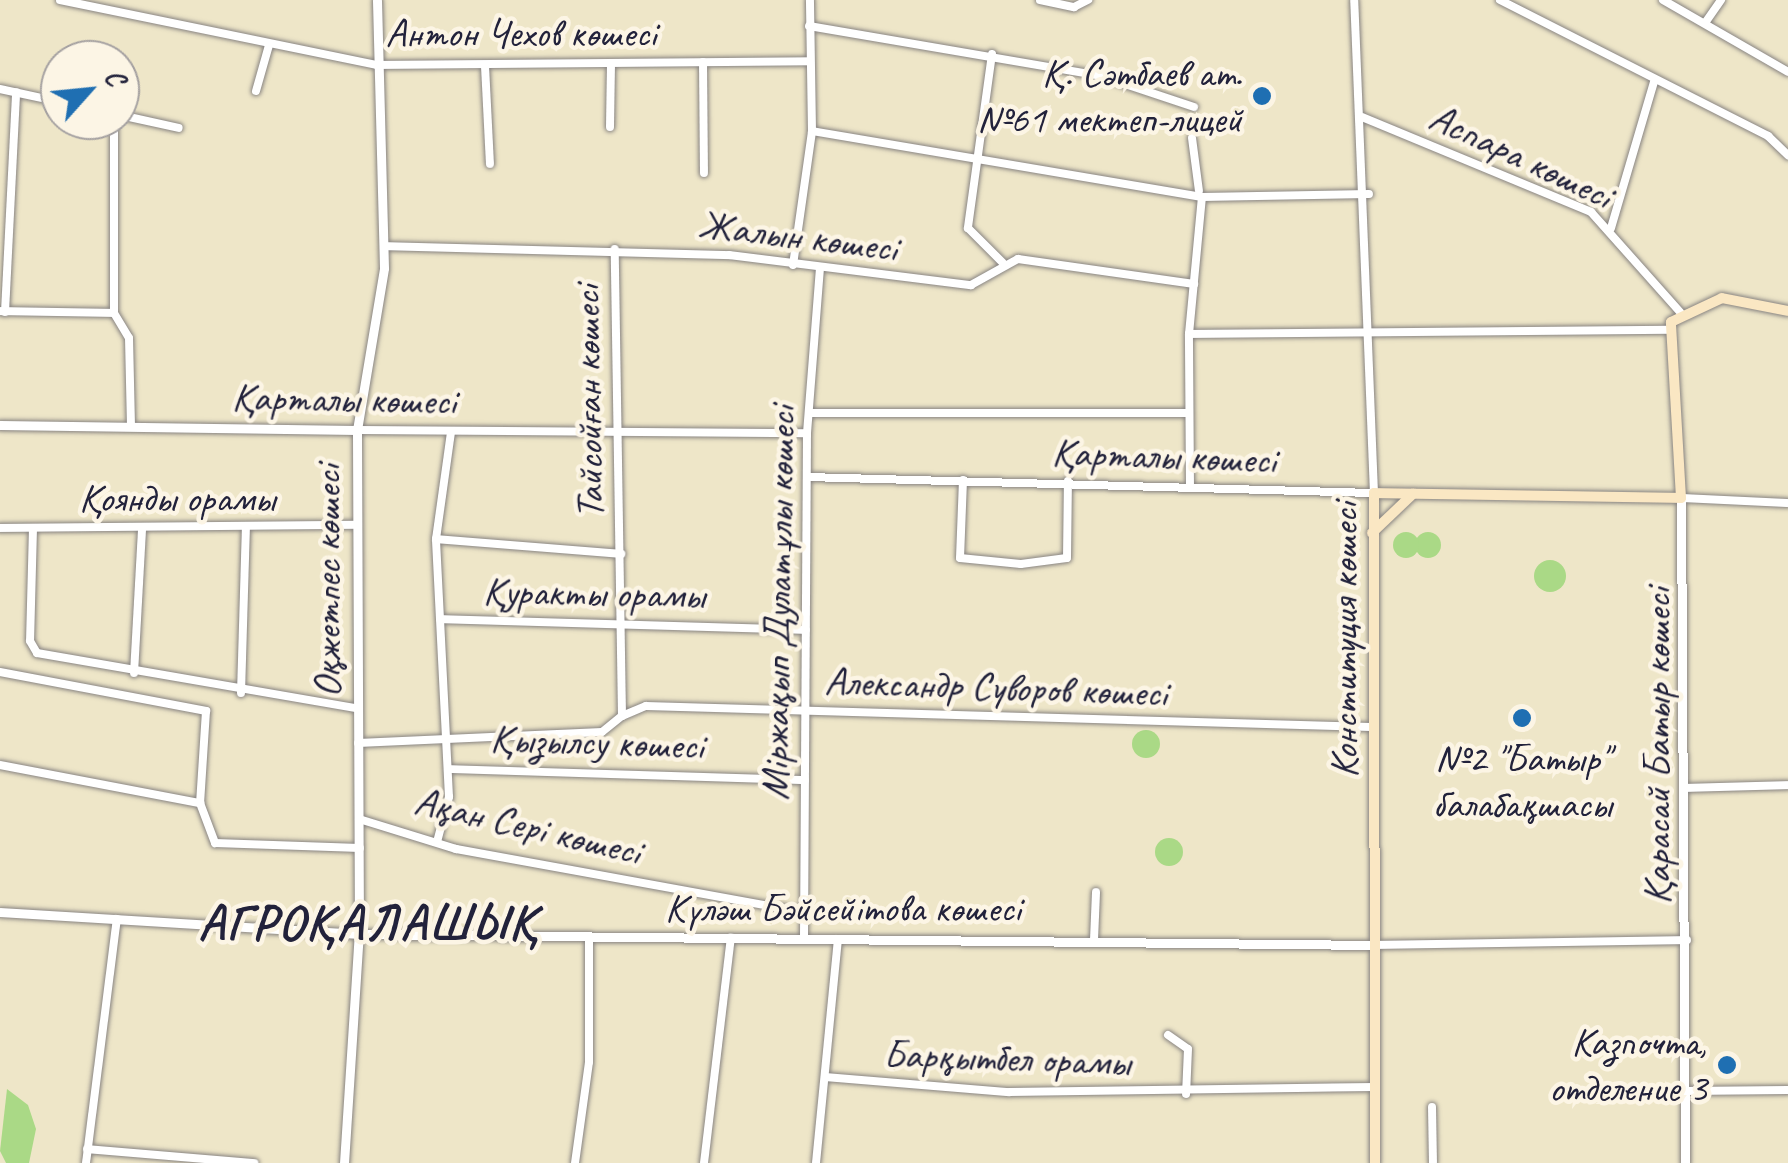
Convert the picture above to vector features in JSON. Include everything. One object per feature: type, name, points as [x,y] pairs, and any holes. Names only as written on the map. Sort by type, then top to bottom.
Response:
[{"type":"main road","points":[[1667,330],[1680,312],[1722,298],[1788,311]]},
{"type":"main road","name":"Қарасай Батыр көшесі","points":[[1667,330],[1681,498]]},
{"type":"main road","points":[[1372,534],[1416,492]]},
{"type":"main road","name":"Қарталы көшесі","points":[[1374,493],[1681,498]]},
{"type":"main road","name":"Конституция көшесі","points":[[1374,493],[1371,727],[1376,1163]]},
{"type":"street","name":"Антон Чехов көшесі","points":[[60,0],[377,64],[808,62]]},
{"type":"street","name":"Оқжетпес көшесі","points":[[344,1163],[359,934],[355,525],[358,430],[384,246],[377,0]]},
{"type":"street","points":[[793,265],[812,131],[810,0]]},
{"type":"street","points":[[1040,0],[1086,3]]},
{"type":"street","name":"Конституция көшесі","points":[[1354,0],[1369,194],[1374,493]]},
{"type":"street","points":[[1500,0],[1515,4],[1654,82],[1768,136],[1788,156]]},
{"type":"street","points":[[1663,0],[1788,72]]},
{"type":"street","points":[[1705,23],[1721,0]]},
{"type":"street","points":[[809,26],[992,54],[1194,106]]},
{"type":"street","points":[[256,91],[269,45]]},
{"type":"street","points":[[992,54],[969,234],[1004,263],[1194,284]]},
{"type":"street","points":[[704,62],[704,173]]},
{"type":"street","points":[[610,127],[611,65]]},
{"type":"street","points":[[485,66],[490,164]]},
{"type":"street","points":[[1611,228],[1654,82]]},
{"type":"street","points":[[0,89],[40,97]]},
{"type":"street","points":[[16,92],[3,311],[114,313]]},
{"type":"street","name":"Аспара көшесі","points":[[1362,117],[1611,228],[1680,312]]},
{"type":"street","points":[[140,122],[179,128]]},
{"type":"street","points":[[812,131],[976,161],[1201,194],[1369,194]]},
{"type":"street","points":[[1190,488],[1188,334],[1201,194],[1192,138]]},
{"type":"street","points":[[117,140],[114,313],[129,338],[130,425]]},
{"type":"street","name":"Жалын көшесі","points":[[384,246],[615,249],[971,285],[1004,263]]},
{"type":"street","name":"Тайсойған көшесі","points":[[615,249],[622,430],[622,716]]},
{"type":"street","name":"Міржақып Дулатұлы көшесі","points":[[804,938],[808,433],[820,269]]},
{"type":"street","points":[[1188,334],[1373,329],[1667,330]]},
{"type":"street","points":[[810,413],[1188,413]]},
{"type":"street","name":"Қарталы көшесі","points":[[0,425],[808,433]]},
{"type":"street","points":[[437,842],[448,768],[436,539],[451,432]]},
{"type":"street","name":"Қарталы көшесі","points":[[807,477],[1068,481],[1374,493]]},
{"type":"street","points":[[964,480],[960,558],[1002,564],[1067,558],[1068,481]]},
{"type":"street","name":"Қарталы көшесі","points":[[1681,498],[1788,503]]},
{"type":"street","name":"Қарасай Батыр көшесі","points":[[1681,498],[1686,788],[1685,1163]]},
{"type":"street","name":"Қоянды орамы","points":[[0,528],[246,529],[355,525]]},
{"type":"street","points":[[33,528],[30,641],[41,655],[241,693],[356,708]]},
{"type":"street","points":[[134,673],[142,529]]},
{"type":"street","points":[[241,693],[246,529]]},
{"type":"street","name":"Тайсойған көшесі","points":[[436,539],[620,554]]},
{"type":"street","name":"Қуракты орамы","points":[[440,619],[622,621],[806,630]]},
{"type":"street","points":[[0,672],[206,711],[209,732],[200,803],[0,766]]},
{"type":"street","name":"Александр Суворов көшесі","points":[[622,716],[646,706],[1371,727]]},
{"type":"street","points":[[358,743],[615,726],[622,716]]},
{"type":"street","name":"Қызылсу көшесі","points":[[448,768],[805,780]]},
{"type":"street","points":[[1686,788],[1788,786]]},
{"type":"street","name":"Ақан Сері көшесі","points":[[200,803],[202,824],[223,845],[360,848]]},
{"type":"street","name":"Ақан Сері көшесі","points":[[359,819],[437,842],[803,912]]},
{"type":"street","points":[[1094,940],[1096,892]]},
{"type":"street","name":"Күләш Бәйсейітова көшесі","points":[[0,912],[359,934],[1376,945],[1686,940]]},
{"type":"street","points":[[86,1163],[117,919]]},
{"type":"street","points":[[575,1163],[588,1062],[589,937]]},
{"type":"street","points":[[704,1163],[731,938]]},
{"type":"street","points":[[816,1163],[838,939]]},
{"type":"street","name":"Барқытбел орамы","points":[[1168,1034],[1188,1048],[1186,1094]]},
{"type":"street","name":"Барқытбел орамы","points":[[826,1077],[928,1090],[1186,1094],[1375,1087]]},
{"type":"street","points":[[1685,1091],[1788,1090]]},
{"type":"street","points":[[1432,1107],[1432,1163]]},
{"type":"street","points":[[87,1149],[254,1163]]},
{"type":"green space","points":[[1406,532],[1415,536],[1419,545],[1415,554],[1406,558],[1397,554],[1393,545],[1397,536]]},
{"type":"green space","points":[[1428,532],[1437,536],[1441,545],[1437,554],[1428,558],[1419,554],[1415,545],[1419,536]]},
{"type":"green space","points":[[1550,560],[1561,565],[1566,576],[1561,587],[1550,592],[1539,587],[1534,576],[1539,565]]},
{"type":"green space","points":[[1146,730],[1156,734],[1160,744],[1156,754],[1146,758],[1136,754],[1132,744],[1136,734]]},
{"type":"green space","points":[[1169,838],[1179,842],[1183,852],[1179,862],[1169,866],[1159,862],[1155,852],[1159,842]]},
{"type":"green space","points":[[7,1089],[28,1105],[36,1129],[29,1163],[6,1163],[0,1151]]},
{"type":"place","name":"Қ. Сәтбаев ат. №61 мектеп-лицей","points":[[1262,96]]},
{"type":"place","name":"№2 \"Батыр\" балабақшасы","points":[[1522,718]]},
{"type":"place","name":"Казпочта, отделение 3","points":[[1727,1065]]},
{"type":"district","name":"АГРОҚАЛАШЫҚ","points":[[369,923]]}]
